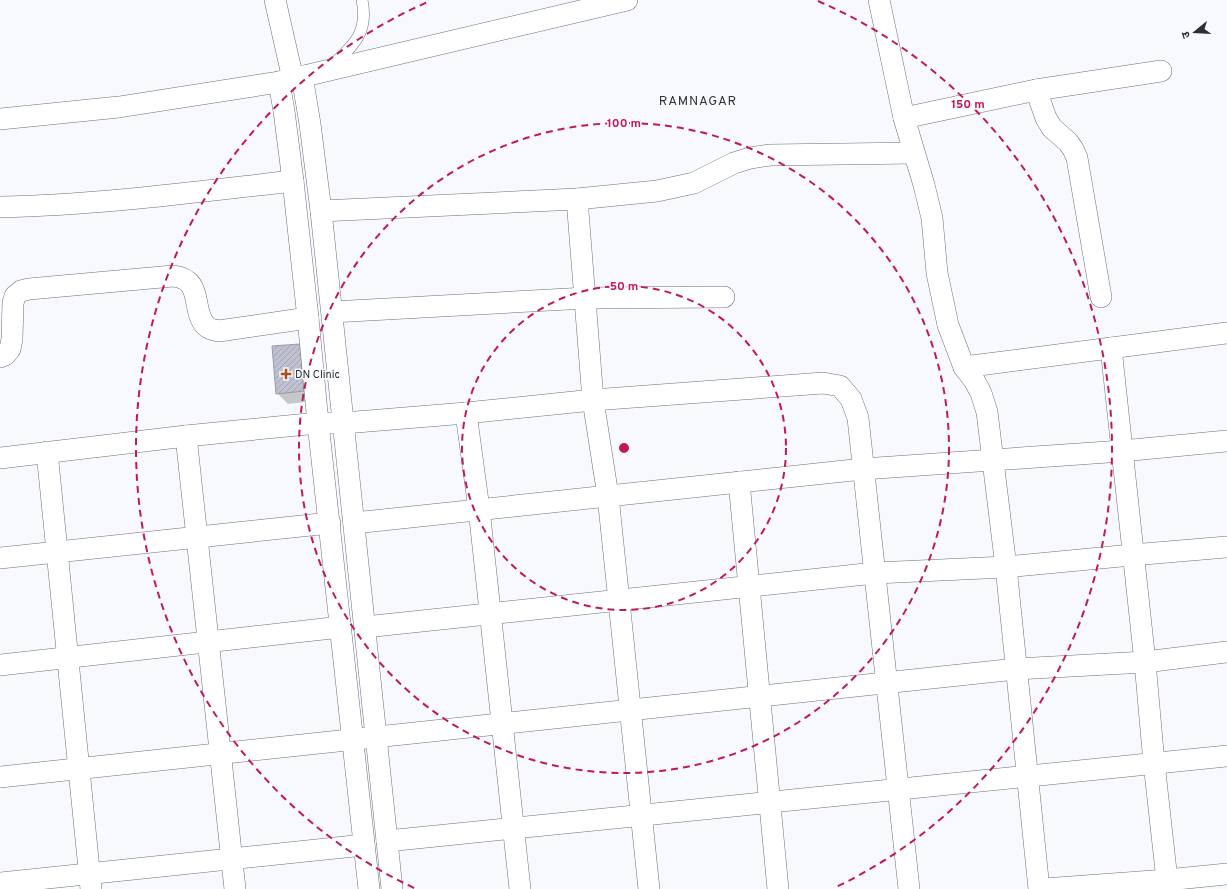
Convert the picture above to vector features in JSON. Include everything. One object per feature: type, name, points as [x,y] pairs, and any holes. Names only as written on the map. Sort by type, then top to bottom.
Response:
[{"type":"street","points":[[275,0],[291,79],[310,124],[344,423],[392,889]]},
{"type":"street","points":[[0,119],[119,107],[291,79],[627,0]]},
{"type":"street","points":[[879,0],[904,118],[932,218],[937,273],[948,325],[964,367],[974,380],[981,393],[987,412],[1006,567],[1039,889]]},
{"type":"street","points":[[904,118],[1036,90],[1161,71]]},
{"type":"street","points":[[291,79],[284,112],[308,318],[318,423],[369,889]]},
{"type":"street","points":[[1036,90],[1046,118],[1052,128],[1068,142],[1074,150],[1077,158],[1101,296]]},
{"type":"street","points":[[321,211],[577,199],[657,191],[694,183],[734,163],[750,158],[770,155],[914,153]]},
{"type":"street","points":[[0,207],[35,207],[114,202],[292,181]]},
{"type":"street","points":[[577,199],[593,400],[608,496],[649,889]]},
{"type":"street","points":[[0,357],[5,355],[10,349],[12,340],[13,303],[15,296],[21,291],[29,289],[182,277],[190,284],[194,292],[200,317],[204,325],[210,329],[219,331],[308,318]]},
{"type":"street","points":[[332,312],[586,298],[724,297]]},
{"type":"street","points":[[964,367],[1227,333]]},
{"type":"street","points":[[1111,348],[1168,884]]},
{"type":"street","points":[[0,458],[186,436],[318,423],[344,423],[466,413],[593,400],[823,383],[840,386],[851,399],[858,418],[909,889]]},
{"type":"street","points":[[466,413],[479,510],[520,889]]},
{"type":"street","points":[[186,436],[235,889]]},
{"type":"street","points":[[354,523],[863,469],[1122,451],[1227,441]]},
{"type":"street","points":[[47,452],[90,881]]},
{"type":"street","points":[[739,482],[778,889]]},
{"type":"street","points":[[0,558],[330,523]]},
{"type":"street","points":[[365,627],[875,574],[1006,567],[1132,554],[1227,547]]},
{"type":"street","points":[[0,665],[341,627]]},
{"type":"street","points":[[0,777],[1016,669],[1145,662],[1227,652]]},
{"type":"street","points":[[387,841],[1227,756]]},
{"type":"street","points":[[0,883],[90,881],[232,859],[364,845]]},
{"type":"street","points":[[1044,889],[1168,884],[1227,874]]},
{"type":"lane","points":[[326,71],[353,45],[360,34],[364,24],[363,5]]},
{"type":"building","points":[[300,344],[304,391],[276,394],[272,346]]},
{"type":"place","name":"DN Clinic","points":[[286,374]]},
{"type":"district","name":"RAMNAGAR","points":[[698,100]]}]
